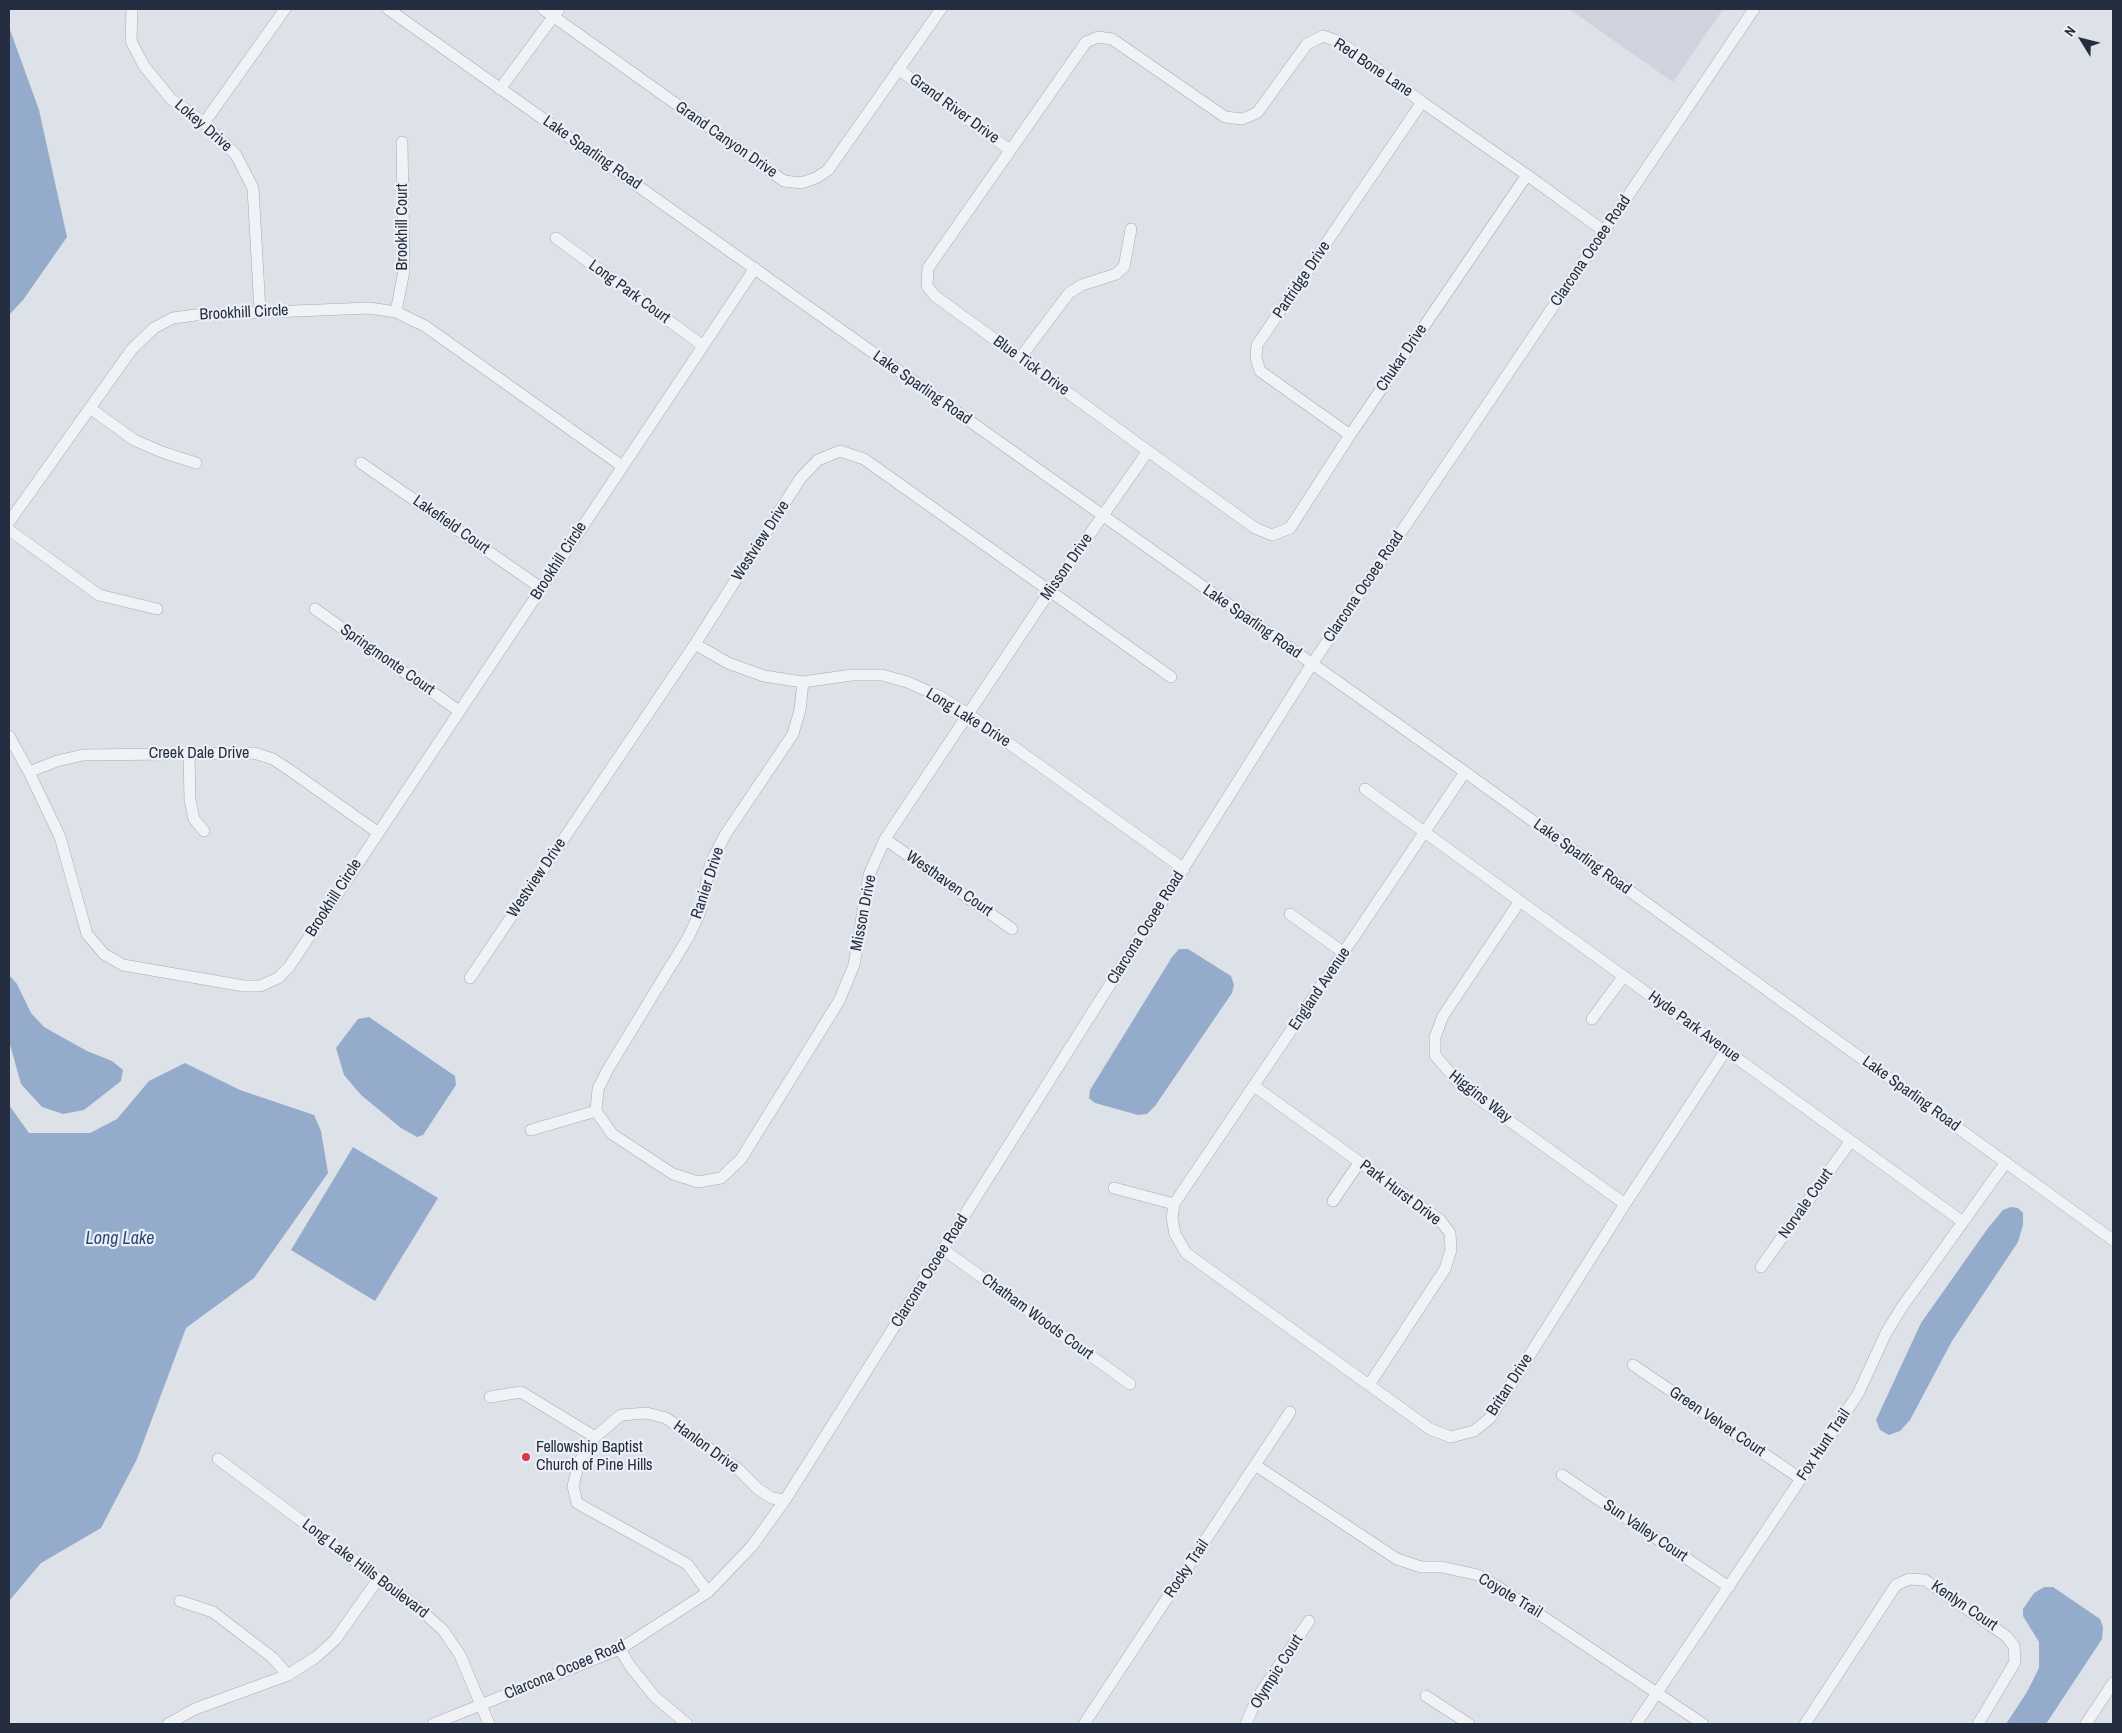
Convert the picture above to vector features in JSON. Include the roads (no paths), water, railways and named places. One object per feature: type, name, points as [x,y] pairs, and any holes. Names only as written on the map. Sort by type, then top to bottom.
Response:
[{"type":"street","name":"Lokey Drive","points":[[132,9],[131,42],[144,66],[171,98],[204,123],[236,155],[253,188],[260,311]]},
{"type":"street","points":[[204,123],[286,9]]},
{"type":"street","name":"Lake Sparling Road","points":[[388,9],[1465,772],[2113,1240]]},
{"type":"street","name":"Grand Canyon Drive","points":[[543,9],[556,12],[784,181],[801,184],[816,178],[828,170],[941,9]]},
{"type":"street","name":"Clarcona Ocoee Road","points":[[433,1724],[482,1706],[620,1649],[708,1592],[752,1546],[786,1500],[1312,664],[1754,9]]},
{"type":"street","points":[[500,89],[556,12]]},
{"type":"street","name":"Red Bone Lane","points":[[1010,150],[1086,42],[1098,37],[1112,39],[1224,117],[1242,119],[1257,113],[1308,44],[1323,36],[1340,42],[1604,231]]},
{"type":"street","name":"Grand River Drive","points":[[898,69],[1010,150]]},
{"type":"street","name":"Partridge Drive","points":[[1350,435],[1260,371],[1256,358],[1257,345],[1422,102]]},
{"type":"street","name":"Brookhill Court","points":[[396,312],[404,271],[402,142]]},
{"type":"street","name":"Blue Tick Drive","points":[[1010,150],[928,268],[927,286],[935,296],[1148,451],[1256,528],[1272,535]]},
{"type":"street","name":"Chukar Drive","points":[[1272,535],[1290,528],[1350,435],[1527,175]]},
{"type":"street","points":[[1020,358],[1068,293],[1082,285],[1116,274],[1124,267],[1131,229]]},
{"type":"street","name":"Long Park Court","points":[[556,238],[702,345]]},
{"type":"street","name":"Brookhill Circle","points":[[9,736],[29,772],[60,837],[87,934],[104,954],[124,965],[244,986],[260,986],[278,978],[289,967],[377,832],[755,268]]},
{"type":"street","name":"Brookhill Circle","points":[[9,522],[132,349],[154,328],[173,318],[260,311],[369,308],[396,312],[425,326],[622,466]]},
{"type":"street","points":[[90,408],[134,440],[162,452],[196,462]]},
{"type":"street","name":"Westview Drive","points":[[470,978],[695,644],[800,479],[818,460],[840,451],[864,459],[1171,677]]},
{"type":"street","name":"Misson Drive","points":[[596,1111],[612,1134],[673,1174],[698,1182],[722,1178],[741,1159],[839,1001],[854,964],[870,875],[885,839],[1050,591],[1148,451]]},
{"type":"street","name":"Lakefield Court","points":[[360,463],[542,588]]},
{"type":"street","points":[[9,530],[98,595],[157,609]]},
{"type":"street","name":"Springmonte Court","points":[[315,609],[459,710]]},
{"type":"street","name":"Long Lake Drive","points":[[695,644],[728,663],[764,676],[803,682],[852,675],[882,675],[907,682],[939,696],[968,714],[1184,869]]},
{"type":"street","name":"Ranier Drive","points":[[596,1111],[598,1089],[608,1069],[689,936],[700,912],[711,862],[725,835],[793,734],[800,710],[803,682]]},
{"type":"street","name":"Creek Dale Drive","points":[[29,772],[57,761],[84,755],[254,753],[273,759],[377,832]]},
{"type":"street","points":[[189,754],[190,800],[194,819],[204,831]]},
{"type":"street","name":"England Avenue","points":[[1174,1204],[1465,772]]},
{"type":"street","name":"Hyde Park Avenue","points":[[1365,789],[1963,1222]]},
{"type":"street","name":"Westhaven Court","points":[[885,839],[1012,930]]},
{"type":"street","name":"Higgins Way","points":[[1520,902],[1443,1016],[1435,1038],[1435,1056],[1461,1086],[1625,1204]]},
{"type":"street","points":[[1290,914],[1344,953]]},
{"type":"street","points":[[1592,1019],[1623,977]]},
{"type":"street","name":"Britan Drive","points":[[1174,1204],[1172,1218],[1175,1234],[1186,1253],[1430,1429],[1451,1437],[1474,1431],[1490,1418],[1625,1204],[1726,1050]]},
{"type":"street","name":"Park Hurst Drive","points":[[1254,1086],[1440,1220],[1450,1233],[1451,1250],[1445,1269],[1368,1385]]},
{"type":"street","points":[[530,1130],[596,1111]]},
{"type":"street","name":"Norvale Court","points":[[1761,1267],[1850,1142]]},
{"type":"street","name":"Fox Hunt Trail","points":[[1636,1724],[1858,1394],[1886,1333],[1902,1307],[2006,1162]]},
{"type":"street","points":[[1333,1201],[1360,1163]]},
{"type":"street","points":[[1114,1188],[1174,1204]]},
{"type":"street","name":"Chatham Woods Court","points":[[944,1250],[1130,1384]]},
{"type":"street","name":"Green Velvet Court","points":[[1633,1365],[1801,1479]]},
{"type":"street","points":[[490,1397],[521,1392],[595,1436]]},
{"type":"street","name":"Rocky Trail","points":[[1084,1724],[1290,1412]]},
{"type":"street","name":"Hanlon Drive","points":[[708,1592],[686,1564],[577,1503],[573,1486],[579,1462],[595,1436],[621,1414],[647,1413],[666,1418],[738,1469],[758,1489],[772,1498],[786,1500]]},
{"type":"street","name":"Long Lake Hills Boulevard","points":[[218,1459],[416,1606],[442,1630],[460,1655],[489,1724]]},
{"type":"street","name":"Coyote Trail","points":[[1256,1465],[1396,1559],[1421,1567],[1442,1566],[1478,1575],[1703,1724]]},
{"type":"street","name":"Sun Valley Court","points":[[1562,1475],[1729,1587]]},
{"type":"street","points":[[168,1724],[195,1710],[288,1674],[316,1657],[335,1640],[379,1578]]},
{"type":"street","name":"Kenlyn Court","points":[[1805,1724],[1896,1585],[1909,1579],[1925,1580],[2006,1636],[2014,1646],[2015,1662],[1978,1724]]},
{"type":"street","points":[[180,1601],[213,1612],[274,1658],[288,1674]]},
{"type":"street","name":"Olympic Court","points":[[1246,1724],[1257,1698],[1309,1621]]},
{"type":"street","points":[[620,1649],[630,1666],[655,1697],[688,1724]]},
{"type":"street","points":[[2086,1724],[2113,1683]]},
{"type":"street","points":[[1426,1696],[1468,1724]]},
{"type":"water","points":[[9,27],[39,110],[67,237],[23,300],[9,315]]},
{"type":"water","points":[[1179,949],[1188,949],[1231,976],[1234,985],[1232,993],[1155,1106],[1147,1114],[1138,1115],[1095,1103],[1089,1098],[1090,1090],[1172,957]]},
{"type":"water","points":[[11,977],[17,984],[31,1013],[44,1027],[87,1051],[112,1061],[123,1070],[121,1081],[84,1110],[63,1114],[42,1107],[21,1084],[9,1041],[9,978]]},
{"type":"water","points":[[369,1017],[455,1076],[456,1085],[423,1135],[417,1137],[401,1128],[361,1095],[344,1075],[336,1048],[358,1019]]},
{"type":"water","name":"Long Lake","points":[[185,1063],[240,1090],[314,1115],[321,1131],[328,1173],[254,1278],[186,1328],[137,1459],[101,1528],[41,1563],[9,1601],[9,1105],[29,1133],[90,1133],[117,1119],[149,1081]]},
{"type":"water","points":[[353,1147],[438,1198],[375,1301],[291,1250]]},
{"type":"water","points":[[2011,1207],[2018,1208],[2023,1213],[2023,1225],[2018,1242],[1952,1341],[1910,1420],[1900,1431],[1889,1435],[1880,1430],[1876,1420],[1921,1323],[1988,1228],[2003,1210]]},
{"type":"water","points":[[2044,1587],[2053,1587],[2100,1619],[2103,1627],[2102,1639],[2046,1724],[2006,1724],[2027,1692],[2039,1668],[2039,1642],[2023,1616],[2023,1609],[2034,1593]]},
{"type":"place","name":"Fellowship Baptist Church of Pine Hills","points":[[526,1457]]}]
